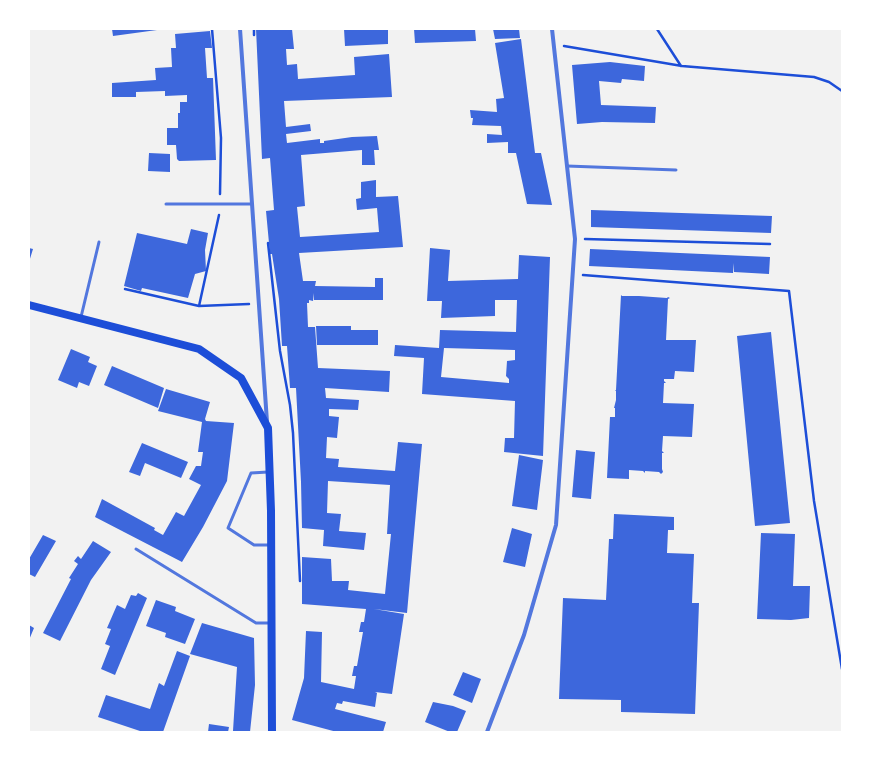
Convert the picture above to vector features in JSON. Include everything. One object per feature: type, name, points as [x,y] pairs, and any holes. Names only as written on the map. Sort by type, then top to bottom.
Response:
[{"type":"main road","points":[[29,305],[199,349],[242,378],[268,428],[271,545],[272,732]]},
{"type":"street","points":[[240,29],[268,428]]},
{"type":"street","points":[[487,732],[524,635],[556,525],[575,239],[552,29]]},
{"type":"lane","points":[[567,166],[676,170]]},
{"type":"lane","points":[[166,204],[252,204]]},
{"type":"lane","points":[[80,318],[99,242]]},
{"type":"lane","points":[[270,472],[251,473],[228,528],[254,545],[271,545]]},
{"type":"lane","points":[[136,549],[256,623],[272,623]]},
{"type":"path","points":[[199,306],[220,205],[221,138],[212,29]]},
{"type":"path","points":[[253,42],[254,29]]},
{"type":"path","points":[[657,29],[682,66]]},
{"type":"path","points":[[554,45],[682,66],[814,77],[829,82],[842,91]]},
{"type":"path","points":[[267,238],[280,351],[290,405],[293,433],[300,581]]},
{"type":"path","points":[[575,239],[770,244]]},
{"type":"path","points":[[572,274],[789,291],[814,501],[842,669]]},
{"type":"path","points":[[125,289],[199,306],[259,303]]},
{"type":"building","points":[[112,29],[157,29],[157,30],[113,36]]},
{"type":"building","points":[[256,29],[292,29],[294,49],[286,49],[287,65],[297,64],[298,79],[355,75],[354,57],[389,54],[392,97],[284,101],[286,127],[310,124],[311,131],[286,134],[287,143],[320,139],[320,143],[324,143],[324,141],[352,137],[377,136],[379,150],[374,150],[375,165],[362,165],[362,150],[301,155],[305,206],[297,207],[300,237],[379,232],[377,208],[357,210],[356,199],[361,198],[361,182],[376,180],[376,197],[398,196],[403,247],[299,253],[303,281],[316,281],[315,286],[375,287],[375,278],[383,278],[383,300],[314,300],[314,293],[313,301],[309,300],[309,303],[307,303],[308,327],[315,327],[318,368],[390,371],[389,392],[325,388],[326,398],[359,400],[358,410],[329,409],[329,416],[339,417],[337,438],[327,437],[326,458],[339,459],[338,467],[395,471],[398,442],[422,444],[407,613],[374,609],[404,614],[392,694],[375,692],[377,693],[375,707],[343,701],[342,704],[337,703],[335,709],[386,722],[383,732],[337,732],[292,720],[304,678],[306,631],[322,632],[321,682],[354,689],[356,676],[352,676],[354,666],[357,666],[363,632],[359,632],[361,622],[364,622],[366,609],[302,604],[302,557],[331,559],[332,581],[349,581],[348,590],[385,594],[391,534],[387,534],[390,485],[328,481],[327,513],[341,514],[339,531],[366,533],[364,550],[323,546],[324,530],[302,528],[296,388],[290,388],[287,346],[282,346],[279,299],[272,254],[270,254],[266,211],[274,210],[270,158],[262,159]]},
{"type":"building","points":[[344,29],[388,29],[388,44],[345,46]]},
{"type":"building","points":[[414,29],[475,29],[476,41],[415,43]]},
{"type":"building","points":[[493,29],[519,29],[520,38],[495,39]]},
{"type":"building","points":[[210,31],[212,48],[205,48],[207,78],[213,78],[216,160],[179,161],[177,159],[176,145],[167,145],[167,128],[178,128],[180,102],[187,102],[187,95],[165,96],[165,91],[136,92],[136,97],[112,97],[112,83],[156,80],[155,68],[172,67],[171,48],[176,48],[175,34]]},
{"type":"building","points":[[521,39],[535,153],[541,153],[552,205],[527,204],[516,153],[508,153],[508,142],[487,143],[487,134],[502,135],[501,126],[472,125],[473,118],[471,118],[470,110],[497,112],[496,99],[504,98],[495,43]]},
{"type":"building","points":[[610,62],[645,66],[644,81],[622,79],[621,83],[599,81],[601,105],[656,107],[655,123],[602,122],[577,124],[572,65]]},
{"type":"building","points":[[149,153],[170,154],[170,172],[148,171]]},
{"type":"building","points":[[591,210],[772,216],[771,233],[591,227]]},
{"type":"building","points":[[191,229],[208,233],[205,250],[206,271],[195,274],[188,298],[142,288],[141,291],[124,286],[137,233],[187,244]]},
{"type":"building","points":[[29,248],[33,249],[29,262]]},
{"type":"building","points":[[430,248],[450,250],[448,281],[518,279],[519,255],[550,257],[543,456],[504,452],[505,438],[514,438],[515,401],[422,394],[424,358],[394,356],[395,345],[439,348],[440,330],[516,332],[517,300],[495,300],[495,316],[441,318],[442,301],[427,301]],"holes":[[[444,348],[515,350],[515,360],[507,361],[506,376],[509,379],[509,383],[441,377]]]},
{"type":"building","points":[[590,249],[770,257],[769,274],[734,272],[734,263],[733,273],[589,266]]},
{"type":"building","points":[[621,295],[670,298],[668,299],[666,340],[696,340],[694,372],[675,371],[674,379],[664,379],[666,383],[664,383],[663,403],[694,404],[692,437],[663,436],[663,472],[661,474],[659,472],[645,471],[645,473],[643,471],[629,470],[629,479],[607,478],[610,417],[615,417],[614,408],[616,400],[615,391]]},
{"type":"building","points":[[316,326],[351,326],[351,330],[378,330],[378,345],[317,345]]},
{"type":"building","points":[[771,332],[790,523],[755,526],[737,336]]},
{"type":"building","points":[[71,349],[90,357],[88,362],[97,366],[89,386],[79,382],[77,388],[58,380]]},
{"type":"building","points":[[112,366],[164,388],[158,408],[104,385]]},
{"type":"building","points":[[166,389],[210,402],[205,419],[206,421],[234,423],[227,481],[203,527],[182,562],[95,517],[102,499],[155,528],[154,530],[163,535],[176,512],[184,516],[201,485],[189,479],[196,466],[201,466],[203,452],[198,452],[202,422],[158,411]]},
{"type":"building","points":[[142,443],[188,462],[181,478],[145,463],[140,476],[129,472]]},
{"type":"building","points":[[576,450],[595,452],[591,499],[572,497]]},
{"type":"building","points":[[519,455],[543,460],[537,510],[512,506]]},
{"type":"building","points":[[614,514],[674,517],[674,530],[668,530],[667,553],[694,554],[692,603],[699,603],[695,714],[621,712],[621,700],[559,699],[563,598],[606,600],[609,539],[613,539]]},
{"type":"building","points":[[512,528],[532,534],[525,567],[503,562]]},
{"type":"building","points":[[761,533],[795,534],[793,586],[810,586],[809,618],[791,620],[757,619]]},
{"type":"building","points":[[43,535],[56,541],[35,577],[29,574],[29,559]]},
{"type":"building","points":[[93,541],[111,552],[91,580],[60,641],[43,633],[71,579],[69,578],[78,564],[74,561],[78,556],[81,559]]},
{"type":"building","points":[[138,593],[147,598],[115,675],[101,669],[110,646],[105,644],[111,629],[107,628],[117,605],[125,609],[131,595],[136,596]]},
{"type":"building","points":[[156,600],[176,607],[175,611],[195,619],[185,644],[165,637],[166,633],[146,626]]},
{"type":"building","points":[[202,623],[254,638],[255,685],[250,732],[233,731],[237,667],[190,654]]},
{"type":"building","points":[[29,625],[34,628],[29,640]]},
{"type":"building","points":[[177,651],[190,656],[163,732],[143,732],[98,717],[106,695],[150,709],[159,683],[164,686]]},
{"type":"building","points":[[463,672],[481,679],[472,703],[453,695]]},
{"type":"building","points":[[433,702],[453,706],[466,711],[457,732],[450,732],[425,722]]},
{"type":"building","points":[[209,724],[229,727],[228,732],[208,732]]}]
